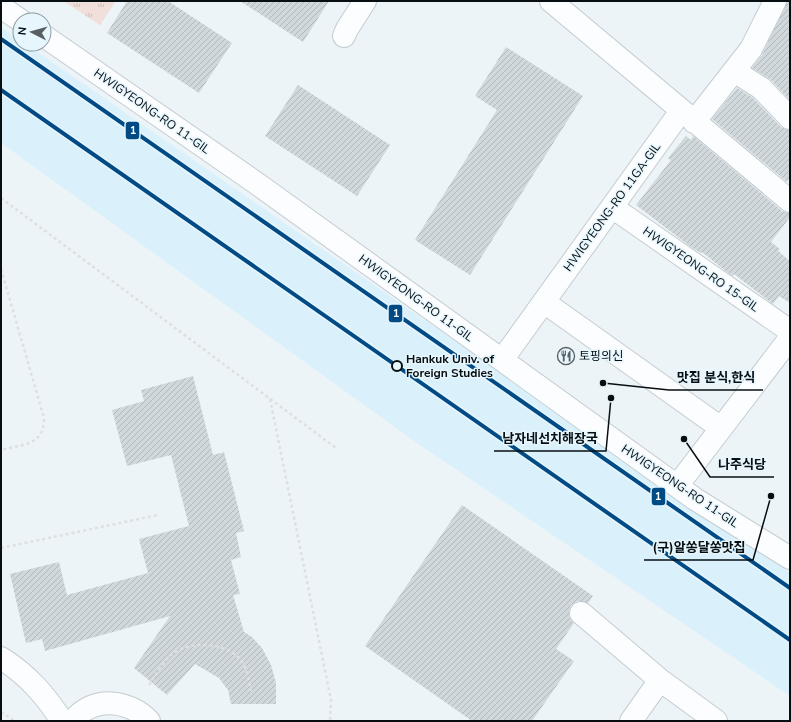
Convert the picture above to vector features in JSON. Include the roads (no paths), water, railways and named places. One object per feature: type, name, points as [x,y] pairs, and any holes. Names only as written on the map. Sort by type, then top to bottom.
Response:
[{"type":"street","points":[[344,36],[365,1]]},
{"type":"street","points":[[551,1],[790,201]]},
{"type":"street","name":"HWIGYEONG-RO 11GA-GIL","points":[[502,360],[612,207],[687,116],[734,71],[750,49],[775,1]]},
{"type":"street","points":[[1,7],[12,15]]},
{"type":"street","name":"HWIGYEONG-RO 11-GIL","points":[[52,42],[259,185],[677,486],[790,558]]},
{"type":"street","points":[[734,71],[761,88],[790,118]]},
{"type":"street","name":"HWIGYEONG-RO 15-GIL","points":[[612,207],[790,331]]},
{"type":"street","points":[[544,302],[721,428]]},
{"type":"street","points":[[677,486],[790,338]]},
{"type":"street","points":[[581,613],[660,680],[716,721]]},
{"type":"street","points":[[1,658],[24,673],[39,689],[62,721]]},
{"type":"street","points":[[631,721],[660,680]]},
{"type":"street","points":[[73,721],[78,715],[98,705],[109,702],[126,705],[141,713],[149,721]]},
{"type":"place","name":"토핑의신","points":[[566,356]]},
{"type":"place","name":"Hankuk Univ. of Foreign Studies","points":[[397,366]]},
{"type":"place","name":"맛집 분식,한식","points":[[603,383]]},
{"type":"place","name":"남자네선치해장국","points":[[611,398]]},
{"type":"place","name":"나주식당","points":[[684,439]]},
{"type":"place","name":"(구)알쏭달쏭맛집","points":[[771,496]]}]
